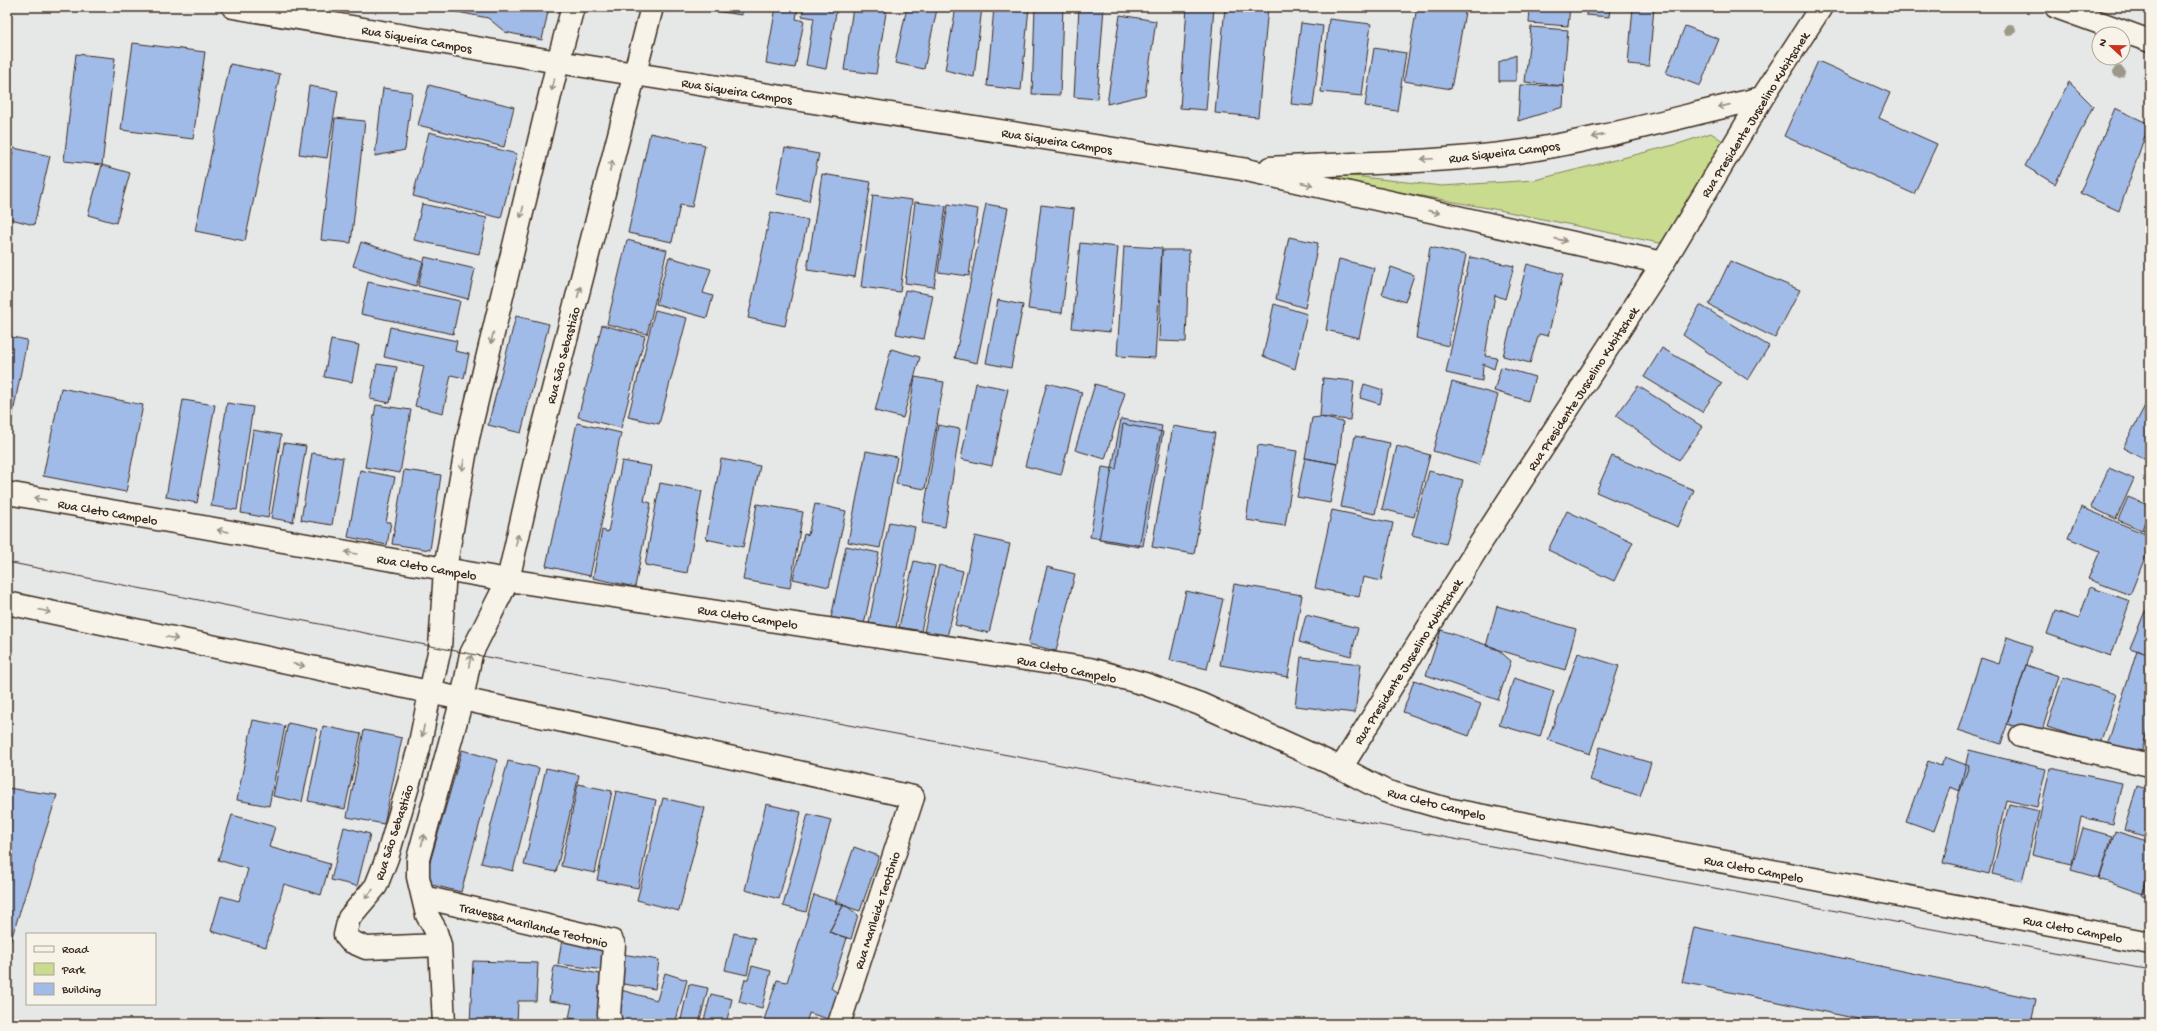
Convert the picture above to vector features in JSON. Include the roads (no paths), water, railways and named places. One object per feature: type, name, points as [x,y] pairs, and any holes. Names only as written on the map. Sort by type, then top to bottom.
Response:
[{"type":"street","name":"Rua Siqueira Campos","points":[[234,7],[558,62],[1242,169],[1663,263]]},
{"type":"street","name":"Rua São Sebastião","points":[[440,945],[366,948],[350,941],[345,935],[349,918],[376,886],[383,869],[420,748],[440,648],[445,569],[468,438],[558,62],[573,7]]},
{"type":"street","name":"Rua São Sebastião","points":[[444,1024],[440,945],[435,929],[427,914],[420,887],[418,859],[462,699],[471,654],[508,580],[539,444],[652,7]]},
{"type":"street","name":"Rua Presidente Juscelino Kubitschek","points":[[1341,768],[1480,544],[1663,263],[1762,98],[1821,7]]},
{"type":"street","points":[[2056,7],[2150,41]]},
{"type":"street","name":"Rua Siqueira Campos","points":[[1242,169],[1448,158],[1516,152],[1563,144],[1762,98]]},
{"type":"street","name":"Rua Cleto Campelo","points":[[7,493],[508,580],[1090,669],[1145,684],[1200,704],[1341,768],[1386,792],[1447,809],[2150,943]]},
{"type":"street","points":[[7,603],[462,699]]},
{"type":"street","name":"Rua Marileide Teotônio","points":[[462,699],[913,797],[839,1024]]},
{"type":"street","points":[[2021,736],[2150,765]]},
{"type":"street","points":[[383,869],[398,864],[411,868],[420,887]]},
{"type":"street","name":"Travessa Marilande Teotonio","points":[[420,887],[612,941],[614,946],[609,1014],[611,1024]]},
{"type":"tram line","points":[[7,562],[471,654],[2150,970]]}]
